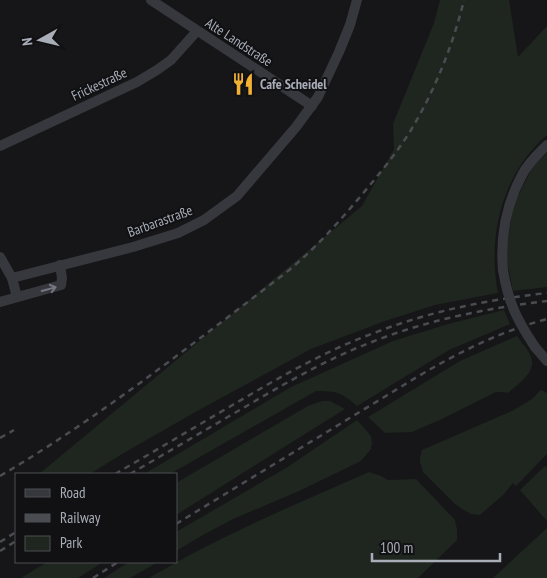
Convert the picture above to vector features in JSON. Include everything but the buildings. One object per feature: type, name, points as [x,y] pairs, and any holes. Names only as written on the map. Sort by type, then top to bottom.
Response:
[{"type":"street","name":"Alte Landstraße","points":[[151,0],[312,106]]},
{"type":"street","name":"Barbarastraße","points":[[12,278],[151,242],[178,233],[204,220],[237,196],[312,106],[339,52],[350,25],[357,0]]},
{"type":"street","name":"Frickestraße","points":[[0,146],[137,82],[171,60],[197,31]]},
{"type":"street","points":[[547,145],[522,174],[507,211],[502,247],[503,270],[514,311],[534,347],[547,361]]},
{"type":"street","points":[[0,257],[12,278],[17,297]]},
{"type":"street","points":[[0,302],[61,285],[60,265]]},
{"type":"green space","points":[[440,0],[509,0],[518,57],[547,26],[547,135],[519,168],[509,187],[502,207],[497,228],[495,250],[498,293],[435,305],[385,321],[311,349],[199,410],[92,473],[40,473],[362,206],[394,149],[393,124],[434,23]]},
{"type":"green space","points":[[547,153],[547,287],[513,291],[506,248],[514,204],[533,166]]},
{"type":"green space","points":[[504,310],[510,324],[449,350],[357,406],[338,393],[316,391],[172,473],[146,473],[291,387],[393,341],[448,324]]},
{"type":"green space","points":[[517,336],[530,354],[532,362],[526,377],[508,393],[496,392],[412,432],[385,433],[368,417],[460,361]]},
{"type":"green space","points":[[541,390],[547,393],[547,454],[516,486],[513,483],[504,494],[480,515],[471,514],[455,504],[423,472],[420,462],[422,450],[512,411],[532,399]]},
{"type":"green space","points":[[322,401],[330,401],[345,409],[178,514],[178,482],[308,406]]},
{"type":"green space","points":[[357,420],[371,436],[371,449],[361,461],[297,492],[233,519],[178,550],[178,531],[286,468]]},
{"type":"green space","points":[[545,466],[547,467],[547,521],[520,490]]},
{"type":"green space","points":[[369,472],[388,480],[416,479],[455,520],[457,540],[418,578],[149,578],[202,548]]},
{"type":"green space","points":[[547,528],[547,578],[493,578]]},
{"type":"green space","points":[[45,563],[101,563],[78,578],[21,578]]},
{"type":"green space","points":[[127,563],[156,563],[130,578],[104,578]]},
{"type":"railway","points":[[0,476],[73,430],[144,380],[283,275],[325,236],[381,172],[411,130],[428,99],[442,67],[464,0]]},
{"type":"railway","points":[[117,473],[286,374],[356,340],[416,318],[480,303],[547,293]]},
{"type":"railway","points":[[132,473],[293,379],[360,347],[440,320],[504,307],[547,301]]},
{"type":"railway","points":[[178,523],[448,359],[496,336],[547,319]]},
{"type":"railway","points":[[0,438],[14,430]]},
{"type":"railway","points":[[0,542],[15,533]]},
{"type":"railway","points":[[0,551],[15,542]]},
{"type":"railway","points":[[93,578],[116,563]]},
{"type":"place","name":"Cafe Scheidel","points":[[243,84]]}]
